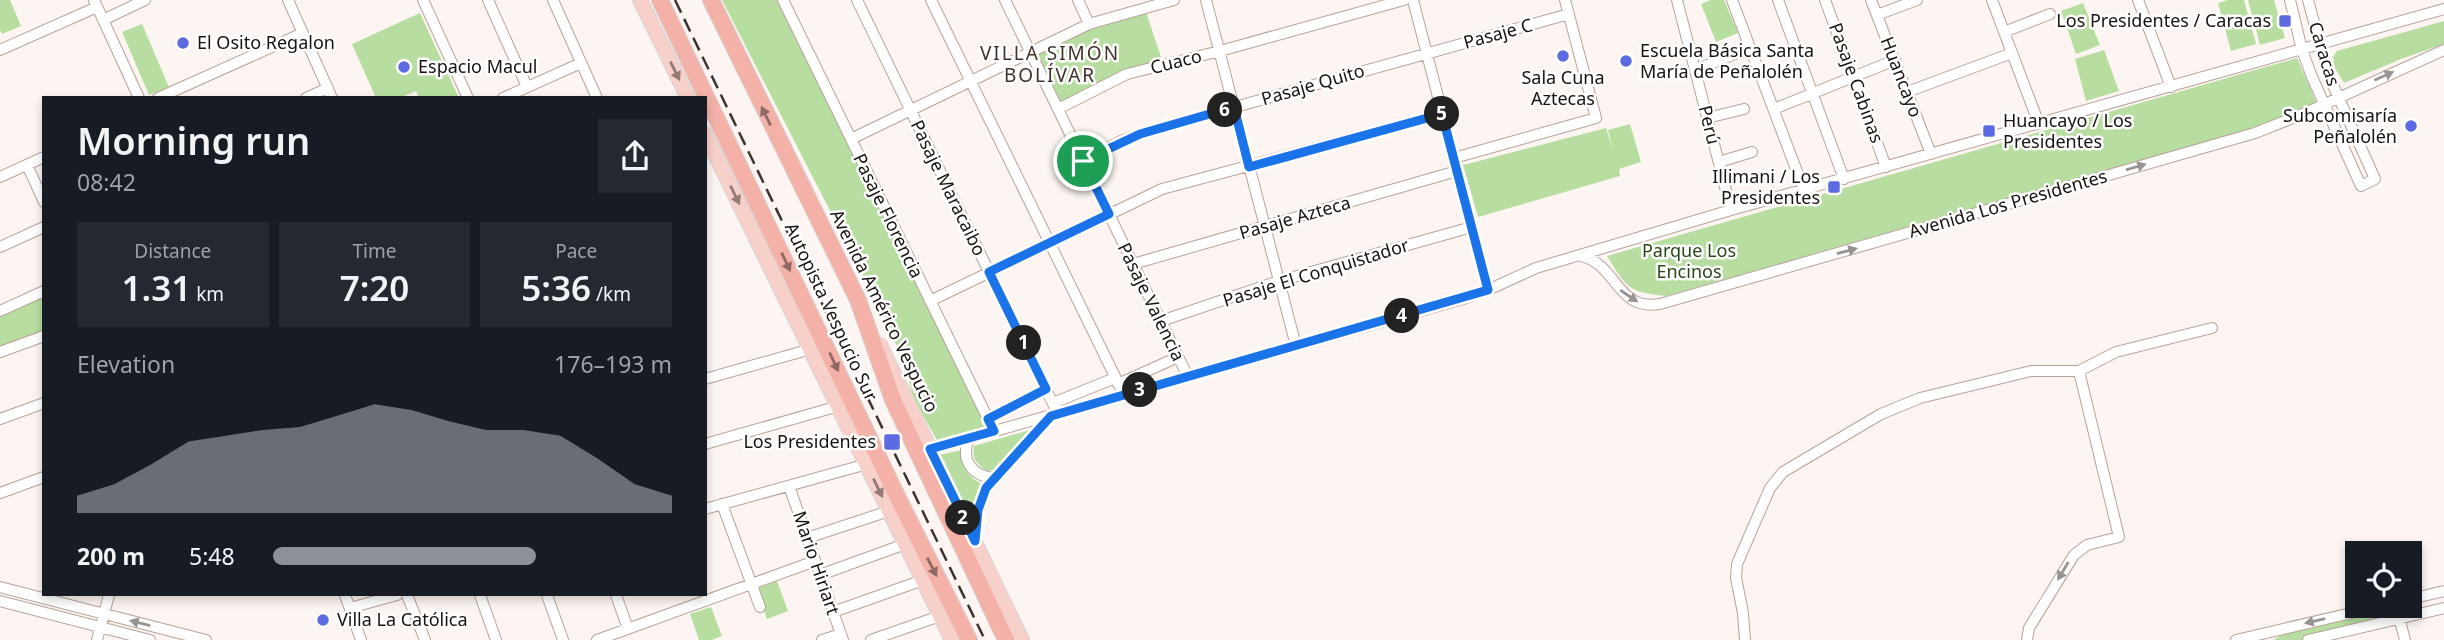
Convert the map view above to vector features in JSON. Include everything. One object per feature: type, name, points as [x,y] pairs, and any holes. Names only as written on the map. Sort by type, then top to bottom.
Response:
[{"type":"highway","points":[[649,0],[705,89]]},
{"type":"highway","name":"Autopista Vespucio Sur","points":[[660,0],[705,89],[897,496],[969,640]]},
{"type":"highway","name":"Avenida Américo Vespucio","points":[[711,0],[858,300]]},
{"type":"highway","name":"Autopista Vespucio Sur","points":[[858,300],[892,400],[1006,640]]},
{"type":"main road","points":[[640,0],[687,96]]},
{"type":"main road","points":[[707,138],[952,640]]},
{"type":"main road","name":"Avenida Américo Vespucio","points":[[858,300],[1023,640]]},
{"type":"street","points":[[103,20],[145,0]]},
{"type":"street","points":[[288,0],[330,93]]},
{"type":"street","points":[[423,0],[467,96]]},
{"type":"street","points":[[488,0],[527,87]]},
{"type":"street","points":[[552,0],[596,96]]},
{"type":"street","name":"Pasaje Florencia","points":[[783,0],[994,431]]},
{"type":"street","name":"Pasaje Maracaibo","points":[[857,0],[1046,389],[1054,411]]},
{"type":"street","points":[[931,0],[1124,395]]},
{"type":"street","name":"Pasaje Valencia","points":[[1004,0],[1188,377]]},
{"type":"street","points":[[1078,0],[1089,24]]},
{"type":"street","points":[[851,139],[1089,24],[1139,4],[1174,0]]},
{"type":"street","points":[[1206,0],[1296,346]]},
{"type":"street","name":"Cuaco","points":[[1058,109],[1127,74],[1404,0]]},
{"type":"street","points":[[1413,0],[1488,290]]},
{"type":"street","points":[[1454,158],[1596,118],[1565,0]]},
{"type":"street","points":[[1678,3],[1691,0]]},
{"type":"street","points":[[1732,0],[1804,190]]},
{"type":"street","points":[[1778,0],[1843,178]]},
{"type":"street","name":"Pasaje Cabinas","points":[[1825,0],[1886,167]]},
{"type":"street","name":"Huancayo","points":[[1871,0],[1931,154]]},
{"type":"street","points":[[1877,15],[1917,0]]},
{"type":"street","points":[[1992,0],[2039,124]]},
{"type":"street","points":[[2138,0],[2171,87]]},
{"type":"street","name":"Caracas","points":[[2290,0],[2302,50],[2361,186],[2375,179],[2338,97],[2319,45],[2308,0]]},
{"type":"street","points":[[0,50],[96,3],[138,96]]},
{"type":"street","name":"Perú","points":[[1678,3],[1731,210]]},
{"type":"street","points":[[930,449],[1054,411],[1124,395],[1488,290],[1528,270],[1731,210],[2444,9]]},
{"type":"street","name":"Pasaje C","points":[[1426,53],[1569,14]]},
{"type":"street","points":[[2004,32],[2050,14]]},
{"type":"street","points":[[176,94],[303,33]]},
{"type":"street","points":[[1695,70],[1750,48]]},
{"type":"street","name":"Avenida Los Presidentes","points":[[1578,255],[1593,259],[1601,265],[1621,292],[1632,300],[1643,304],[1660,304],[2272,127],[2444,50]]},
{"type":"street","name":"Pasaje Quito","points":[[1083,161],[1140,134],[1426,53]]},
{"type":"street","points":[[1907,92],[2012,53]]},
{"type":"street","points":[[1774,109],[1895,61]]},
{"type":"street","points":[[507,96],[581,63]]},
{"type":"street","points":[[1707,118],[1744,109]]},
{"type":"street","points":[[930,301],[1162,190],[1442,114]]},
{"type":"street","points":[[1718,162],[1752,152]]},
{"type":"street","points":[[0,177],[42,158]]},
{"type":"street","points":[[27,165],[42,198]]},
{"type":"street","name":"Pasaje Azteca","points":[[1133,264],[1457,171]]},
{"type":"street","points":[[0,247],[42,228]]},
{"type":"street","name":"Pasaje El Conquistador","points":[[1161,321],[1279,281],[1472,228]]},
{"type":"street","points":[[0,311],[42,292]]},
{"type":"street","points":[[1745,640],[1736,578],[1737,564],[1770,488],[1783,472],[1881,414],[1920,398],[2031,371],[2079,371],[2116,352],[2212,328]]},
{"type":"street","points":[[0,352],[42,337]]},
{"type":"street","points":[[707,378],[811,349]]},
{"type":"street","points":[[975,541],[982,496],[994,478],[1054,411],[1117,381],[1178,357]]},
{"type":"street","points":[[2026,640],[2029,628],[2074,555],[2087,545],[2119,537],[2079,371]]},
{"type":"street","points":[[988,419],[1046,389]]},
{"type":"street","points":[[0,419],[42,404]]},
{"type":"street","points":[[707,443],[839,406]]},
{"type":"street","points":[[968,439],[965,454],[971,468],[979,475],[994,478]]},
{"type":"street","points":[[707,509],[867,464]]},
{"type":"street","points":[[0,493],[42,478]]},
{"type":"street","name":"Mario Hiriart","points":[[789,486],[842,637]]},
{"type":"street","points":[[722,505],[760,607]]},
{"type":"street","points":[[807,538],[889,511]]},
{"type":"street","points":[[820,575],[905,544]]},
{"type":"street","points":[[597,640],[622,634],[815,561]]},
{"type":"street","points":[[833,612],[923,580]]},
{"type":"street","points":[[0,587],[187,638],[206,640]]},
{"type":"street","points":[[2422,596],[2444,591]]},
{"type":"street","points":[[97,640],[109,596]]},
{"type":"street","points":[[345,596],[361,640]]},
{"type":"street","points":[[350,608],[393,596]]},
{"type":"street","points":[[407,596],[425,640]]},
{"type":"street","points":[[480,596],[496,640]]},
{"type":"street","points":[[547,596],[563,640]]},
{"type":"street","points":[[616,596],[622,634]]},
{"type":"street","points":[[685,596],[690,607]]},
{"type":"street","points":[[0,601],[150,640]]},
{"type":"street","points":[[2308,640],[2444,608]]},
{"type":"street","points":[[2236,640],[2267,636],[2345,615]]},
{"type":"street","points":[[871,640],[940,616]]},
{"type":"street","points":[[2400,619],[2405,640]]},
{"type":"street","points":[[822,640],[842,637]]},
{"type":"green space","points":[[0,0],[10,0],[21,26],[2,34],[0,30]]},
{"type":"green space","points":[[722,0],[780,0],[988,427],[937,440],[913,398],[889,326]]},
{"type":"green space","points":[[1711,0],[1724,0],[1738,33],[1716,42],[1701,4]]},
{"type":"green space","points":[[2244,0],[2256,44],[2231,51],[2218,3]]},
{"type":"green space","points":[[2248,0],[2274,0],[2285,38],[2260,45]]},
{"type":"green space","points":[[2083,3],[2100,45],[2076,54],[2061,11]]},
{"type":"green space","points":[[1146,12],[1163,63],[1061,106],[1035,56],[1094,27]]},
{"type":"green space","name":"Espacio Macul","points":[[420,13],[458,96],[418,96],[416,91],[405,96],[375,96],[352,44]]},
{"type":"green space","points":[[2444,21],[2444,44],[2344,83],[2335,68],[2333,57],[2337,51]]},
{"type":"green space","points":[[142,24],[169,87],[149,95],[122,32]]},
{"type":"green space","points":[[2104,50],[2119,91],[2086,101],[2075,59]]},
{"type":"green space","name":"Parque Los Encinos","points":[[2297,58],[2317,104],[2257,127],[1666,296],[1644,293],[1624,282],[1607,256]]},
{"type":"green space","points":[[1630,124],[1641,162],[1619,169],[1620,176],[1478,217],[1463,165],[1606,128],[1613,150],[1608,130]]},
{"type":"green space","points":[[42,298],[42,331],[0,346],[0,317]]},
{"type":"green space","points":[[1033,429],[997,470],[986,471],[976,460],[974,446]]},
{"type":"green space","points":[[962,450],[967,471],[973,479],[984,485],[974,524],[939,455]]},
{"type":"green space","points":[[777,581],[788,611],[767,619],[756,589]]},
{"type":"green space","points":[[711,607],[722,636],[712,640],[699,640],[690,614]]},
{"type":"green space","points":[[2350,618],[2381,618],[2381,621],[2301,640],[2273,640],[2287,632]]},
{"type":"railway","points":[[675,0],[985,640]]},
{"type":"place","name":"Los Presidentes / Caracas","points":[[2285,21]]},
{"type":"place","name":"El Osito Regalon","points":[[183,43]]},
{"type":"place","name":"Sala Cuna Aztecas","points":[[1563,56]]},
{"type":"place","name":"Escuela Básica Santa María de Peñalolén","points":[[1626,61]]},
{"type":"place","name":"Espacio Macul","points":[[404,67]]},
{"type":"place","name":"Subcomisaría Peñalolén","points":[[2411,126]]},
{"type":"place","name":"Huancayo / Los Presidentes","points":[[1989,131]]},
{"type":"place","name":"Illimani / Los Presidentes","points":[[1834,187]]},
{"type":"place","name":"Los Presidentes","points":[[892,442]]},
{"type":"place","name":"Villa La Católica","points":[[323,620]]},
{"type":"district","name":"VILLA SIMÓN BOLÍVAR","points":[[1050,64]]},
{"type":"route","points":[[1234,107],[1249,167],[1442,114],[1488,290],[1051,416],[986,488],[978,510],[975,541],[930,449],[994,431],[988,419],[1046,389],[989,272],[1109,214],[1083,161],[1140,134],[1234,107]]}]
